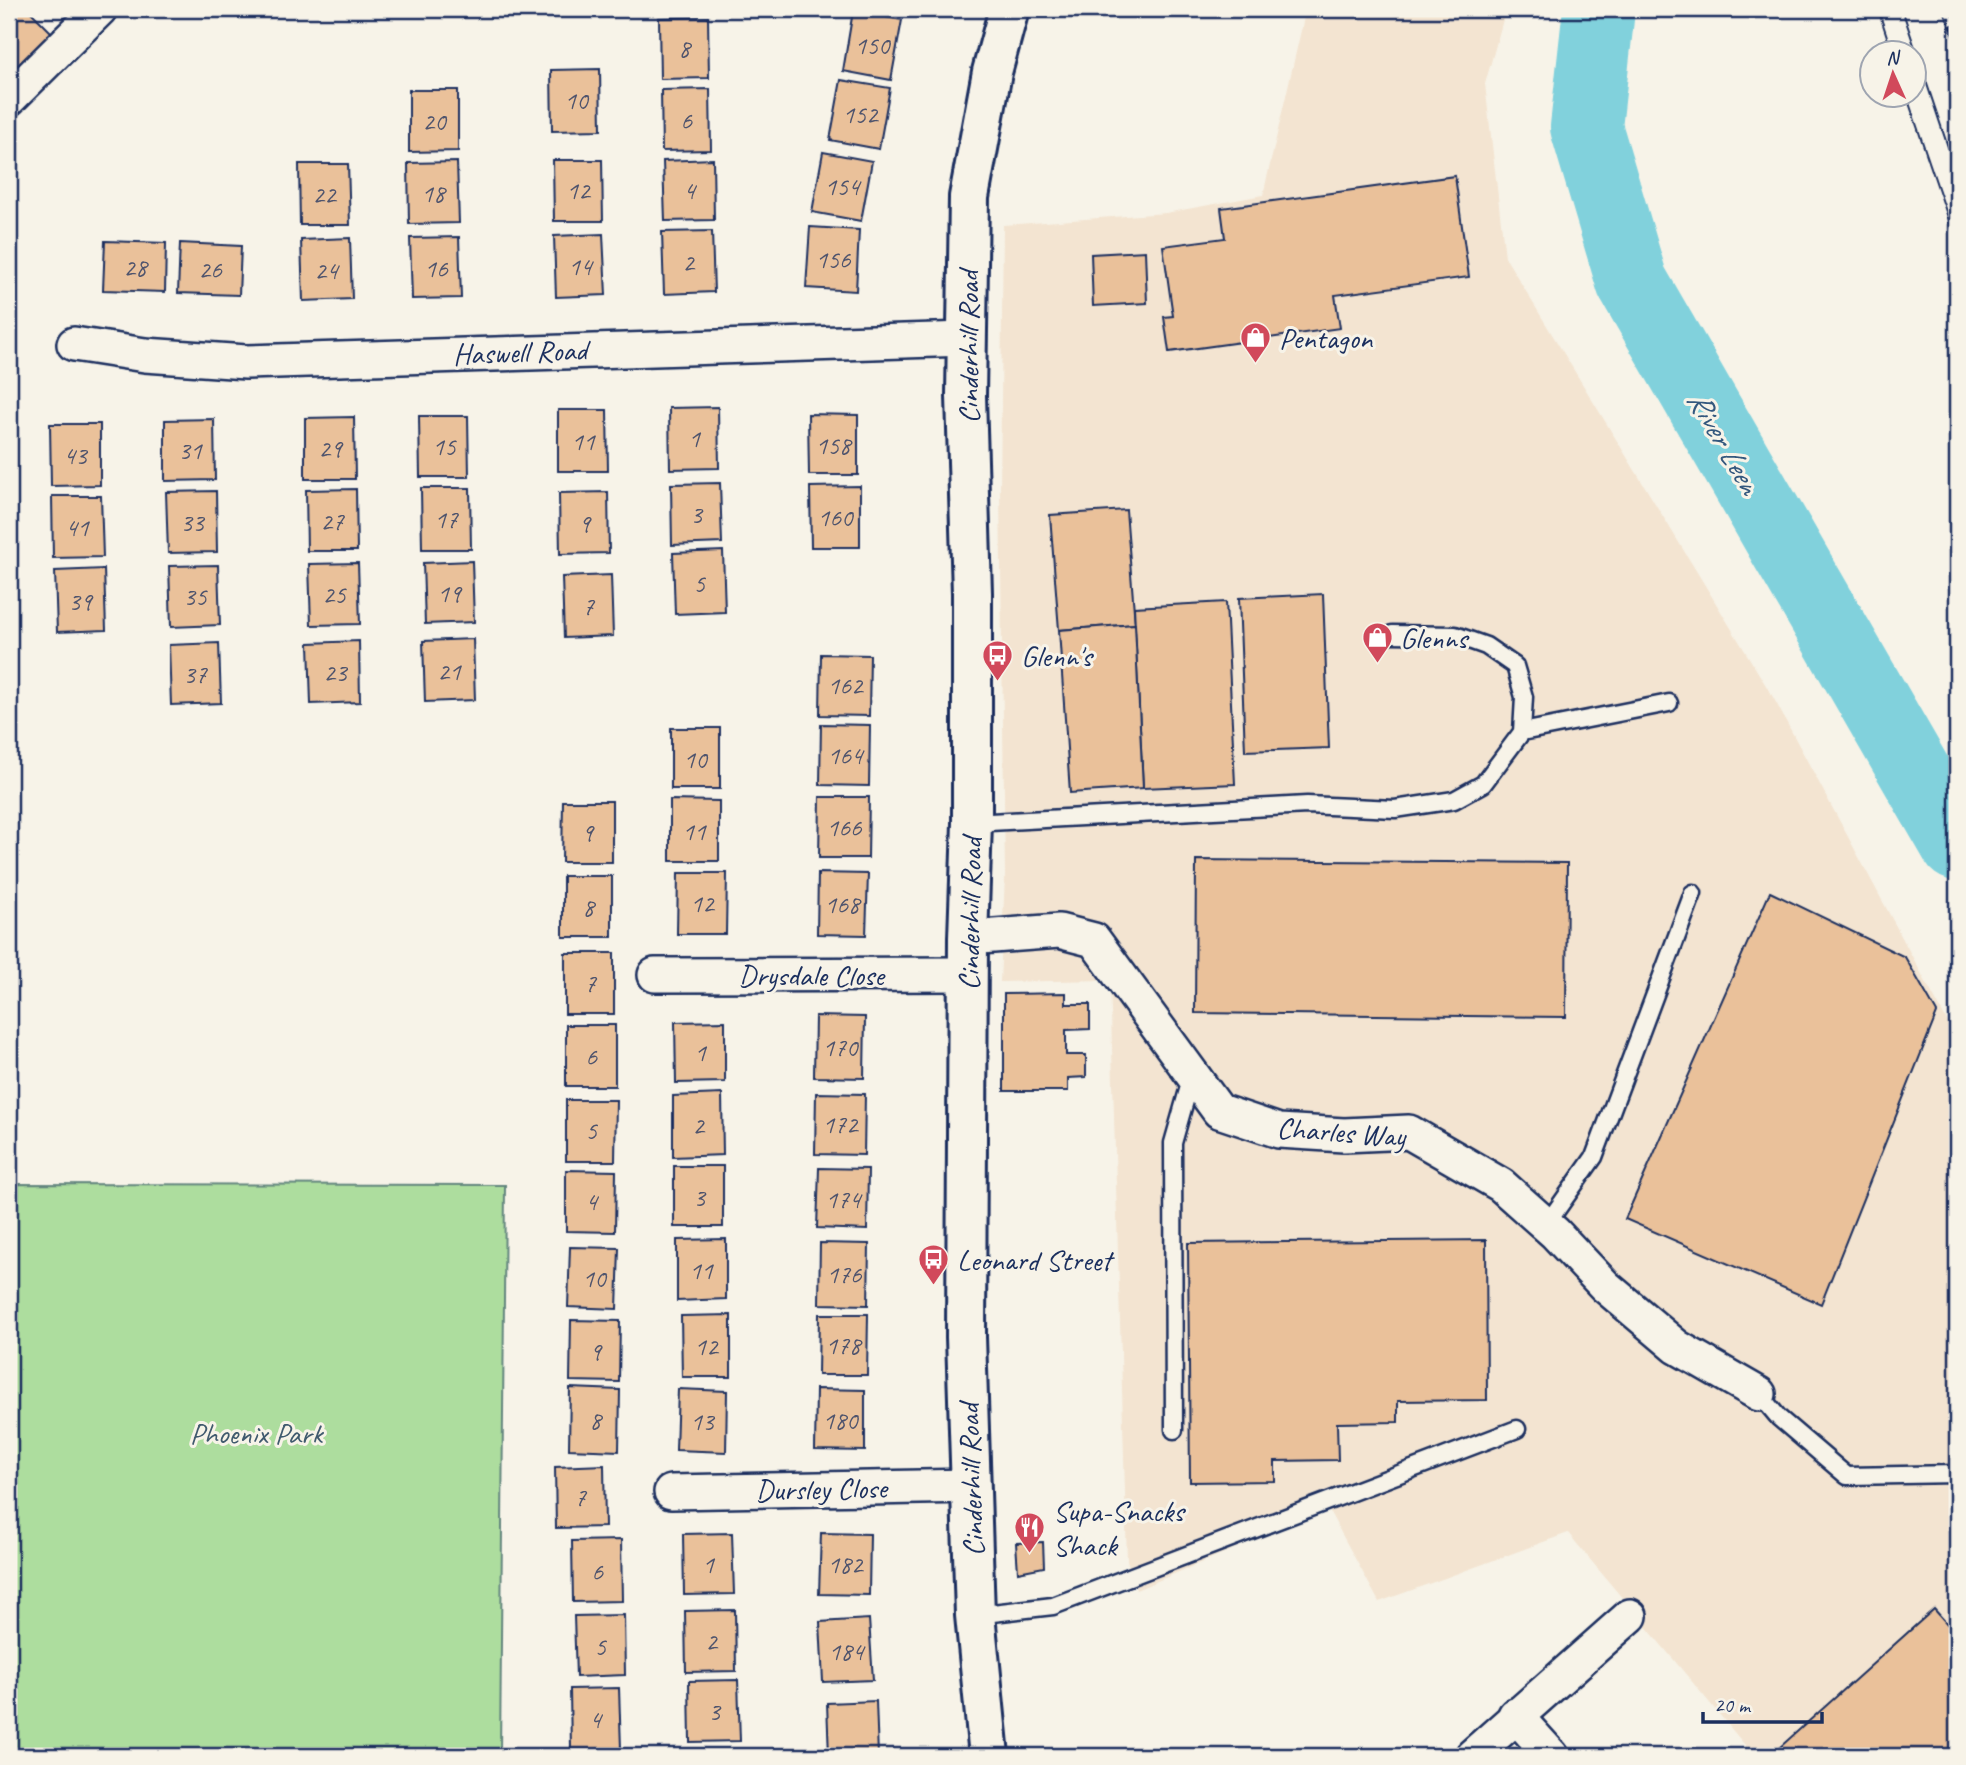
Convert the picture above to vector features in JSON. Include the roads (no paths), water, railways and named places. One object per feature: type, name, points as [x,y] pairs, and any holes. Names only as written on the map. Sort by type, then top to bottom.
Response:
[{"type":"street","points":[[9,99],[100,9]]},
{"type":"street","name":"Cinderhill Road","points":[[989,1756],[975,1615],[966,1337],[972,593],[965,396],[969,197],[992,72],[1009,9]]},
{"type":"street","name":"Haswell Road","points":[[74,344],[145,355],[246,362],[967,339]]},
{"type":"street","name":"Charles Way","points":[[968,956],[1059,931],[1094,940],[1219,1111],[1279,1131],[1344,1135],[1409,1132],[1501,1185],[1546,1225],[1605,1286],[1677,1347],[1759,1394]]},
{"type":"street","name":"Drysdale Close","points":[[655,975],[968,956]]},
{"type":"street","name":"Dursley Close","points":[[671,1492],[972,1486]]},
{"type":"street","points":[[1472,1756],[1515,1715],[1630,1616]]},
{"type":"street","points":[[1515,1715],[1552,1756]]},
{"type":"lane","points":[[972,823],[1307,805],[1395,809],[1454,800],[1483,784],[1522,732],[1524,697],[1515,666],[1486,646],[1455,635],[1392,634]]},
{"type":"lane","points":[[1522,732],[1669,703]]},
{"type":"lane","points":[[1546,1225],[1594,1157],[1693,893]]},
{"type":"lane","points":[[1174,1430],[1173,1143],[1192,1076]]},
{"type":"lane","points":[[1759,1394],[1779,1418],[1847,1476],[1957,1474]]},
{"type":"lane","points":[[975,1615],[1052,1606],[1392,1474],[1517,1429]]},
{"type":"waterway","name":"River Leen","points":[[1599,9],[1586,127],[1632,282],[1957,845]]},
{"type":"tram line","points":[[1878,9],[1887,38]]},
{"type":"tram line","points":[[1902,9],[1957,174]]},
{"type":"tram line","points":[[1911,108],[1957,244]]},
{"type":"railway","points":[[1947,9],[1957,38]]},
{"type":"place","name":"Pentagon","points":[[1256,365]]},
{"type":"place","name":"Glenns","points":[[1377,665]]},
{"type":"place","name":"Glenn's","points":[[998,683]]},
{"type":"place","name":"Leonard Street","points":[[934,1287]]},
{"type":"place","name":"Supa-Snacks Shack","points":[[1030,1555]]},
{"type":"park label","name":"Phoenix Park","points":[[256,1433]]}]
